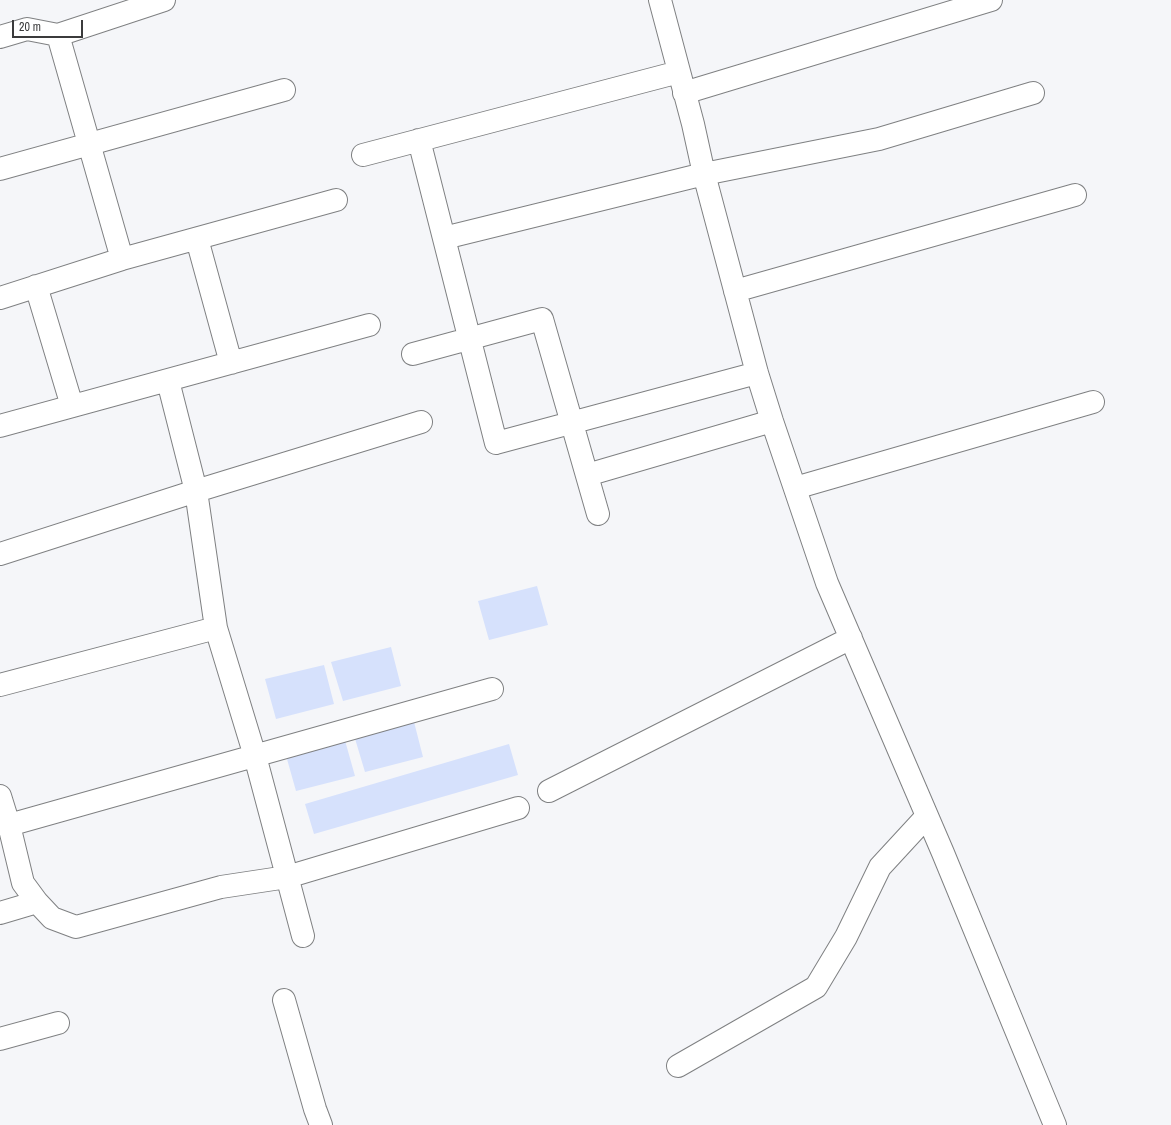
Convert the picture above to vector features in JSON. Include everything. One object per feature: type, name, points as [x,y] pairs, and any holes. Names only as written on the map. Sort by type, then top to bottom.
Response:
[{"type":"street","points":[[0,37],[28,30],[58,35],[164,0]]},
{"type":"street","points":[[660,0],[704,174],[757,373],[828,583],[927,816],[1055,1125]]},
{"type":"street","points":[[684,93],[991,0]]},
{"type":"street","points":[[58,35],[122,260]]},
{"type":"street","points":[[363,155],[679,72]]},
{"type":"street","points":[[0,169],[284,90]]},
{"type":"street","points":[[444,238],[704,174],[879,139],[1033,93]]},
{"type":"street","points":[[419,140],[496,443],[757,373]]},
{"type":"street","points":[[735,291],[1075,195]]},
{"type":"street","points":[[0,298],[197,238],[336,200]]},
{"type":"street","points":[[197,238],[231,363]]},
{"type":"street","points":[[36,286],[72,406]]},
{"type":"street","points":[[413,354],[542,319],[598,514]]},
{"type":"street","points":[[0,426],[369,325]]},
{"type":"street","points":[[168,381],[196,491],[216,628],[255,756],[303,936]]},
{"type":"street","points":[[795,488],[1093,402]]},
{"type":"street","points":[[587,475],[772,421]]},
{"type":"street","points":[[0,554],[196,491],[421,422]]},
{"type":"street","points":[[0,685],[216,628]]},
{"type":"street","points":[[549,790],[851,638]]},
{"type":"street","points":[[9,825],[492,689]]},
{"type":"street","points":[[0,796],[24,883],[37,902],[52,918],[76,927],[221,887],[287,877],[518,808]]},
{"type":"street","points":[[678,1066],[816,987],[846,937],[880,867],[927,816]]},
{"type":"street","points":[[0,912],[37,902]]},
{"type":"street","points":[[284,1000],[315,1109],[321,1125]]},
{"type":"street","points":[[0,1039],[58,1023]]},
{"type":"building","points":[[537,586],[548,625],[489,640],[478,601]]},
{"type":"building","points":[[391,647],[401,686],[343,701],[331,662]]},
{"type":"building","points":[[324,665],[334,704],[276,719],[265,679]]},
{"type":"building","points":[[413,718],[423,757],[365,772],[353,732]]},
{"type":"building","points":[[344,737],[355,776],[296,791],[285,752]]},
{"type":"building","points":[[509,744],[518,775],[314,834],[305,804]]}]
